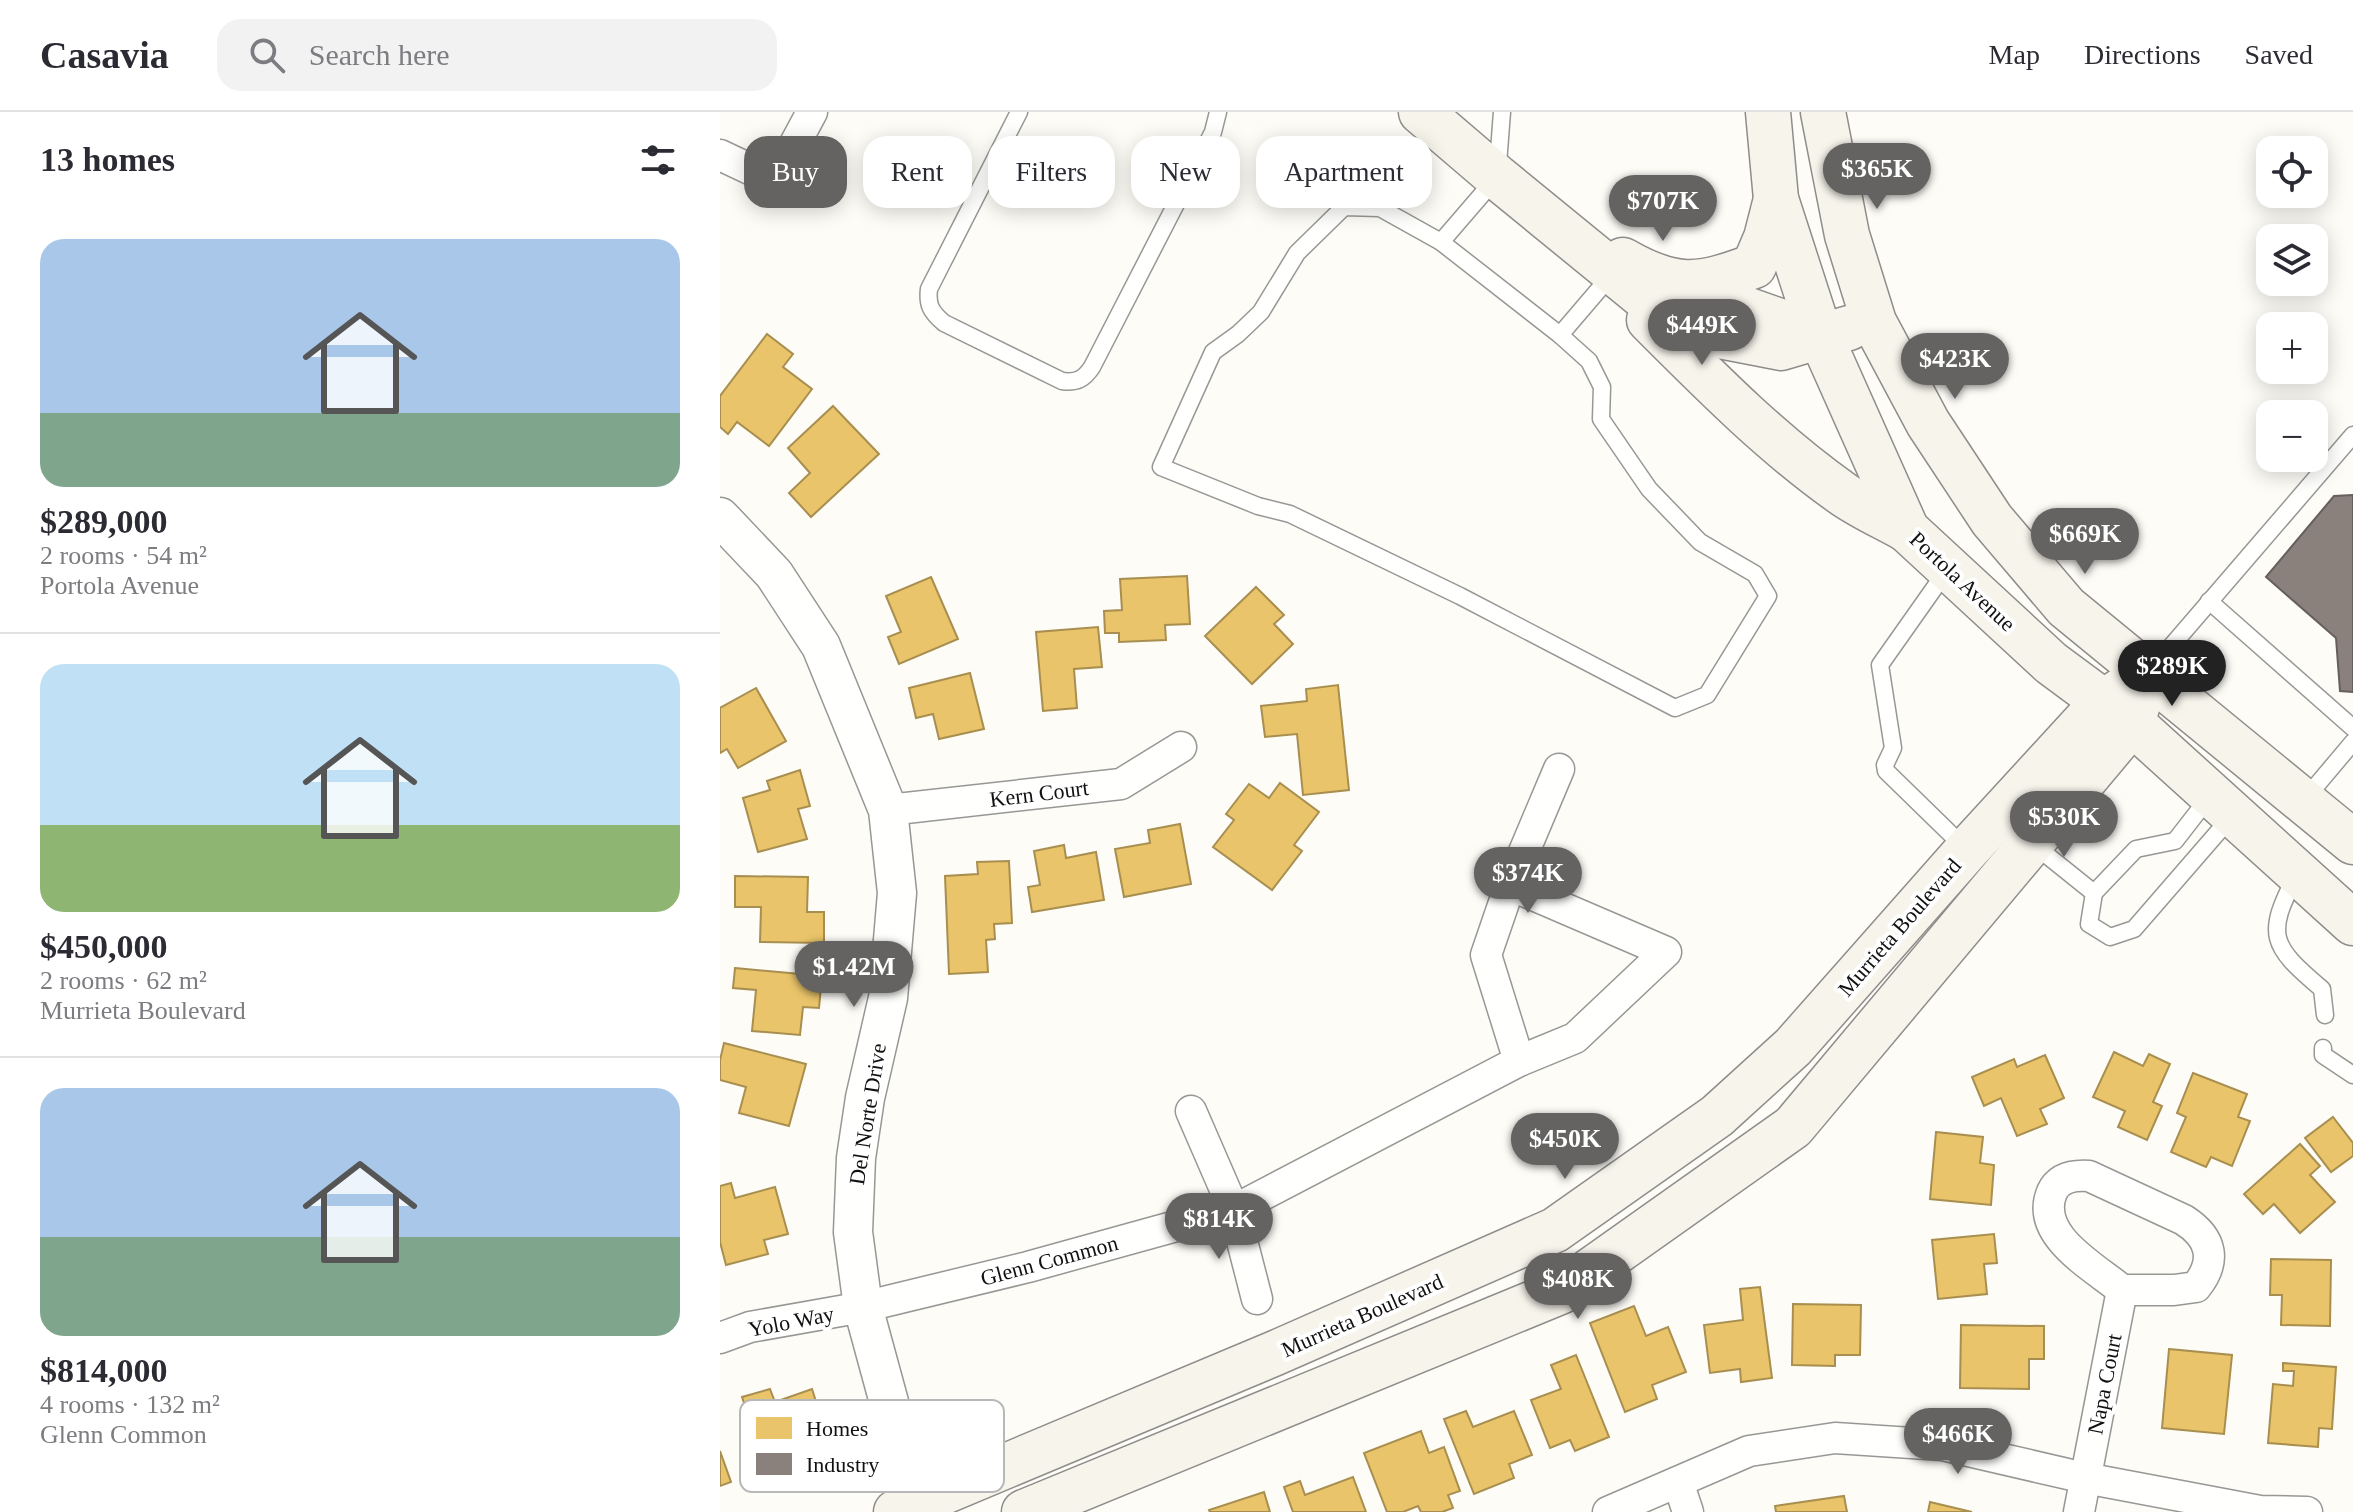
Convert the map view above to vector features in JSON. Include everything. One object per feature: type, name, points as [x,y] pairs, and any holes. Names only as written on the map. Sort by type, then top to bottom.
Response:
[{"type":"main road","points":[[1421,112],[1611,275],[1683,329],[1781,348],[1874,322]]},
{"type":"main road","name":"Portola Avenue","points":[[1768,112],[1776,199],[1820,335],[1907,530],[2051,663],[2117,713],[2353,923]]},
{"type":"main road","points":[[1823,112],[1847,235],[1874,322],[1928,423],[1992,520],[2066,607],[2353,842]]},
{"type":"main road","points":[[1672,283],[1708,281],[1754,266],[1766,238],[1776,199]]},
{"type":"main road","points":[[1543,214],[1645,273],[1820,335]]},
{"type":"main road","points":[[1611,275],[1714,386],[1803,464],[1843,494],[1907,530]]},
{"type":"main road","name":"Murrieta Boulevard","points":[[1024,1512],[1560,1292],[1793,1127],[2032,844],[2117,713],[2148,673]]},
{"type":"main road","name":"Murrieta Boulevard","points":[[1004,1470],[1555,1230],[1717,1116],[1793,1047],[1967,850],[2117,713]]},
{"type":"main road","name":"Murrieta Boulevard","points":[[913,1509],[952,1492]]},
{"type":"street","points":[[720,155],[775,181],[812,112]]},
{"type":"street","name":"Del Norte Drive","points":[[720,517],[774,574],[821,646],[888,810],[897,893],[888,998],[865,1098],[856,1158],[853,1232],[863,1307],[888,1400]]},
{"type":"street","name":"Kern Court","points":[[888,810],[1121,784],[1181,747]]},
{"type":"street","points":[[1519,1061],[1486,955],[1510,885],[1559,769]]},
{"type":"street","name":"Glenn Common","points":[[863,1307],[1028,1267],[1234,1210],[1519,1061],[1575,1038],[1666,952],[1510,885]]},
{"type":"street","points":[[1191,1111],[1234,1210],[1257,1299]]},
{"type":"street","points":[[2071,1175],[2089,1176],[2184,1220],[2195,1227],[2206,1243],[2210,1257],[2208,1272],[2196,1287],[2122,1290],[2058,1238],[2049,1222],[2048,1204],[2054,1187],[2071,1175]]},
{"type":"street","name":"Napa Court","points":[[2079,1512],[2122,1290]]},
{"type":"street","name":"Yolo Way","points":[[720,1338],[750,1327],[863,1307]]},
{"type":"street","points":[[1608,1512],[1749,1451],[1835,1438],[1942,1445],[2085,1478],[2260,1511],[2307,1512]]},
{"type":"street","points":[[1678,1482],[1688,1512]]},
{"type":"lane","points":[[1019,112],[929,289],[928,301],[932,313],[944,323],[1062,381],[1073,383],[1085,377],[1092,367],[1213,132],[1218,112]]},
{"type":"lane","points":[[1441,242],[1497,177],[1502,112]]},
{"type":"lane","points":[[1344,207],[1380,208],[1441,242],[1589,361],[1602,387],[1601,419],[1649,489],[1700,542],[1755,574],[1768,596],[1707,695],[1675,708],[1460,596],[1290,514],[1258,506],[1161,467],[1213,352],[1261,312],[1297,253],[1344,207]]},
{"type":"lane","points":[[1560,335],[1611,275]]},
{"type":"lane","points":[[2148,673],[2353,435]]},
{"type":"lane","points":[[1948,568],[1880,665],[1893,748],[1885,765],[1886,771],[1967,850]]},
{"type":"lane","points":[[2209,601],[2353,728]]},
{"type":"lane","points":[[2304,801],[2353,742]]},
{"type":"lane","points":[[2222,805],[2134,929],[2110,937],[2089,924],[2094,893],[2136,849],[2175,841],[2222,805]]},
{"type":"lane","points":[[2032,844],[2094,893]]},
{"type":"lane","points":[[2297,873],[2280,906],[2275,928],[2289,960],[2322,989],[2325,1015]]},
{"type":"lane","points":[[2323,1048],[2323,1055],[2353,1075]]},
{"type":"building: Homes","points":[[767,334],[793,354],[783,367],[812,389],[769,446],[737,422],[728,434],[720,427],[720,396]]},
{"type":"building: Homes","points":[[833,406],[879,454],[811,517],[789,493],[810,473],[788,448]]},
{"type":"building: Homes","points":[[1187,576],[1190,624],[1165,625],[1166,640],[1119,642],[1119,633],[1105,633],[1104,611],[1122,610],[1120,579]]},
{"type":"building: Homes","points":[[931,577],[958,639],[899,664],[888,637],[901,632],[886,596]]},
{"type":"building: Homes","points":[[1256,587],[1284,615],[1274,624],[1293,644],[1252,684],[1205,636]]},
{"type":"building: Homes","points":[[1098,627],[1102,667],[1074,669],[1077,708],[1043,711],[1036,632]]},
{"type":"building: Homes","points":[[970,673],[984,729],[939,739],[933,714],[916,718],[909,688]]},
{"type":"building: Homes","points":[[1338,685],[1349,790],[1303,795],[1297,734],[1265,737],[1261,706],[1307,701],[1306,689]]},
{"type":"building: Homes","points":[[756,688],[786,741],[738,768],[727,749],[720,753],[720,708]]},
{"type":"building: Homes","points":[[800,770],[810,806],[798,809],[807,839],[758,852],[743,798],[770,790],[767,781]]},
{"type":"building: Homes","points":[[1280,783],[1319,812],[1294,845],[1302,851],[1272,890],[1213,847],[1234,820],[1226,814],[1249,784],[1269,798]]},
{"type":"building: Homes","points":[[1180,824],[1191,884],[1124,897],[1115,849],[1150,843],[1148,830]]},
{"type":"building: Homes","points":[[1064,845],[1066,858],[1096,852],[1104,900],[1032,912],[1028,887],[1040,885],[1034,851]]},
{"type":"building: Homes","points":[[1009,861],[1012,923],[994,924],[995,939],[986,940],[988,972],[949,974],[945,876],[978,874],[977,862]]},
{"type":"building: Homes","points":[[735,876],[808,877],[807,912],[824,912],[824,943],[760,942],[761,907],[735,907]]},
{"type":"building: Homes","points":[[735,968],[822,976],[819,1008],[803,1007],[800,1035],[752,1031],[756,990],[733,988]]},
{"type":"building: Homes","points":[[724,1043],[806,1064],[789,1126],[739,1113],[746,1087],[720,1080]]},
{"type":"building: Homes","points":[[2114,1052],[2143,1066],[2149,1054],[2170,1064],[2153,1102],[2162,1106],[2147,1140],[2118,1127],[2125,1111],[2093,1097]]},
{"type":"building: Homes","points":[[2045,1055],[2064,1098],[2040,1109],[2047,1124],[2017,1136],[2001,1098],[1984,1106],[1972,1077],[2014,1059],[2017,1067]]},
{"type":"building: Homes","points":[[2193,1073],[2247,1094],[2238,1117],[2250,1121],[2232,1166],[2211,1157],[2206,1167],[2171,1152],[2186,1117],[2177,1113]]},
{"type":"building: Homes","points":[[2333,1117],[2353,1143],[2353,1156],[2331,1172],[2305,1138]]},
{"type":"building: Homes","points":[[1936,1132],[1983,1137],[1980,1163],[1994,1165],[1991,1205],[1930,1199]]},
{"type":"building: Homes","points":[[2300,1144],[2320,1166],[2310,1175],[2335,1202],[2300,1233],[2274,1204],[2263,1214],[2244,1194]]},
{"type":"building: Homes","points":[[731,1183],[735,1198],[775,1187],[788,1234],[764,1240],[768,1254],[726,1265],[720,1242],[720,1186]]},
{"type":"building: Homes","points":[[1994,1234],[1997,1263],[1984,1264],[1987,1294],[1938,1299],[1932,1240]]},
{"type":"building: Homes","points":[[2271,1259],[2331,1260],[2330,1326],[2281,1325],[2282,1295],[2270,1295]]},
{"type":"building: Homes","points":[[1760,1287],[1772,1378],[1741,1382],[1740,1369],[1710,1373],[1704,1325],[1743,1320],[1740,1289]]},
{"type":"building: Homes","points":[[1793,1304],[1861,1305],[1860,1355],[1835,1355],[1835,1366],[1792,1365]]},
{"type":"building: Homes","points":[[1634,1306],[1646,1336],[1668,1327],[1686,1372],[1652,1385],[1657,1399],[1625,1412],[1590,1323]]},
{"type":"building: Homes","points":[[1961,1325],[2044,1326],[2044,1359],[2029,1359],[2029,1389],[1960,1388]]},
{"type":"building: Homes","points":[[2169,1349],[2232,1355],[2224,1434],[2162,1428]]},
{"type":"building: Homes","points":[[1576,1355],[1609,1437],[1575,1451],[1570,1440],[1550,1448],[1531,1400],[1561,1389],[1551,1365]]},
{"type":"building: Homes","points":[[2283,1363],[2336,1367],[2332,1429],[2319,1428],[2318,1447],[2268,1443],[2273,1384],[2293,1386],[2294,1371],[2283,1371]]},
{"type":"building: Homes","points":[[770,1389],[774,1400],[743,1400],[742,1397]]},
{"type":"building: Homes","points":[[812,1389],[816,1400],[781,1400]]},
{"type":"building: Homes","points":[[1466,1411],[1473,1427],[1514,1411],[1532,1455],[1509,1464],[1514,1478],[1474,1494],[1444,1419]]},
{"type":"building: Homes","points":[[1421,1431],[1429,1453],[1444,1447],[1460,1491],[1448,1495],[1453,1508],[1442,1512],[1421,1512],[1418,1506],[1403,1512],[1387,1512],[1364,1453]]},
{"type":"building: Homes","points":[[720,1451],[731,1482],[720,1486]]},
{"type":"building: Homes","points":[[1353,1477],[1366,1512],[1293,1512],[1284,1487],[1300,1481],[1305,1495]]},
{"type":"building: Homes","points":[[1264,1492],[1270,1512],[1209,1510]]},
{"type":"building: Homes","points":[[1844,1496],[1847,1512],[1776,1512],[1775,1506]]},
{"type":"building: Homes","points":[[1930,1502],[1972,1512],[1928,1512]]},
{"type":"building: Industry","points":[[2353,495],[2353,692],[2340,691],[2336,638],[2266,577],[2334,496]]}]
